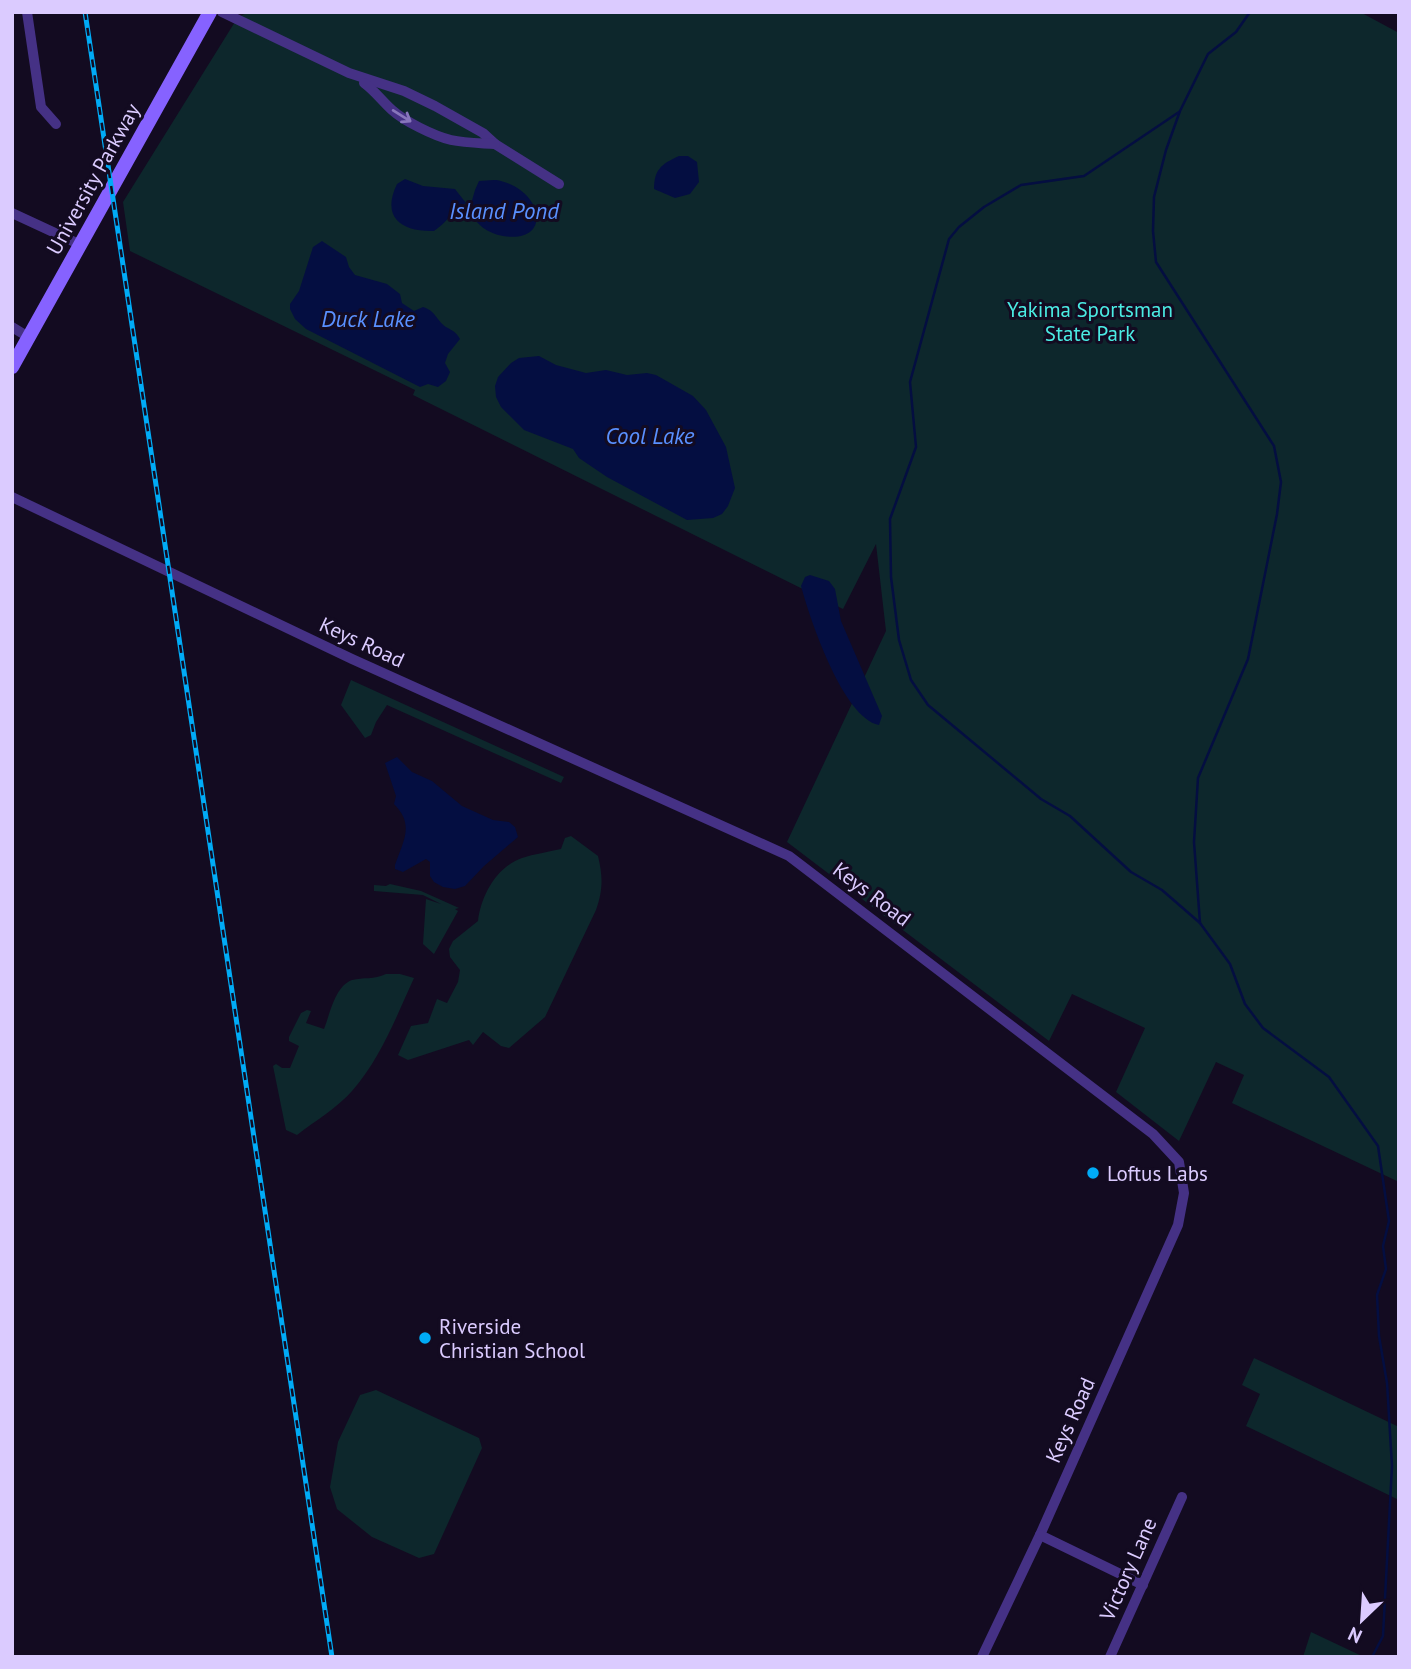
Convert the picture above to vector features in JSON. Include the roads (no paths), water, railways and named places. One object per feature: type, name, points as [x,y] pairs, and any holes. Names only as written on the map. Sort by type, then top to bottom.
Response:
[{"type":"main road","name":"University Parkway","points":[[12,367],[210,12]]},
{"type":"street","points":[[27,12],[41,107],[56,124]]},
{"type":"street","points":[[222,12],[349,73],[404,91],[435,106],[559,184]]},
{"type":"street","points":[[349,73],[374,90],[401,117],[440,136],[450,140],[495,144]]},
{"type":"street","points":[[12,213],[80,245]]},
{"type":"street","points":[[12,327],[30,338]]},
{"type":"street","name":"Keys Road","points":[[12,497],[352,659],[789,856],[1153,1134],[1178,1162],[1184,1193],[1178,1225],[1040,1535],[982,1657]]},
{"type":"street","name":"Victory Lane","points":[[1110,1657],[1182,1497]]},
{"type":"street","points":[[1040,1535],[1143,1585]]},
{"type":"water","points":[[679,156],[688,156],[697,162],[699,182],[690,194],[675,198],[654,189],[654,182],[660,168]]},
{"type":"water","points":[[405,179],[423,186],[455,189],[466,203],[434,231],[412,229],[397,220],[391,205],[397,184]]},
{"type":"water","name":"Island Pond","points":[[479,181],[501,181],[526,195],[536,216],[535,225],[529,232],[519,236],[503,236],[492,233],[475,220],[469,211]]},
{"type":"water","name":"Duck Lake","points":[[322,241],[346,257],[355,275],[387,284],[400,294],[402,303],[414,311],[423,307],[427,309],[457,334],[460,339],[448,354],[445,363],[450,372],[446,381],[438,387],[428,384],[420,387],[306,329],[295,319],[290,304],[299,291],[313,247]]},
{"type":"water","name":"Cool Lake","points":[[539,356],[556,365],[586,373],[606,370],[627,375],[656,375],[693,396],[706,410],[726,447],[735,488],[722,514],[713,518],[687,520],[607,477],[579,458],[573,449],[524,430],[501,407],[495,386],[498,377],[511,363],[519,358]]},
{"type":"water","points":[[810,575],[829,581],[835,589],[841,621],[882,716],[879,725],[866,718],[853,705],[830,665],[801,586],[805,577]]},
{"type":"water","points":[[397,757],[412,772],[432,781],[462,806],[493,820],[509,822],[515,827],[518,837],[465,886],[455,889],[434,882],[430,876],[430,862],[426,859],[403,872],[395,869],[406,826],[394,804],[396,796],[385,763]]},
{"type":"waterway","points":[[1250,12],[1236,32],[1208,54],[1180,111],[1166,150],[1154,197],[1156,262],[1274,446],[1281,482],[1248,659],[1198,778],[1194,842],[1200,923],[1230,964],[1245,1004],[1263,1028],[1329,1077],[1378,1146],[1389,1221],[1383,1246],[1386,1269],[1377,1295],[1379,1336],[1387,1383],[1392,1466],[1383,1636],[1372,1657]]},
{"type":"waterway","points":[[1179,112],[1084,176],[1021,185],[984,207],[959,227],[949,239],[910,382],[916,447],[890,519],[891,577],[899,640],[911,680],[928,705],[1041,799],[1070,816],[1131,872],[1162,890],[1200,923]]},
{"type":"railway","points":[[85,12],[332,1657]]},
{"type":"place","name":"Loftus Labs","points":[[1093,1173]]},
{"type":"place","name":"Riverside Christian School","points":[[425,1338]]},
{"type":"park label","name":"Yakima Sportsman State Park","points":[[1090,321]]}]
